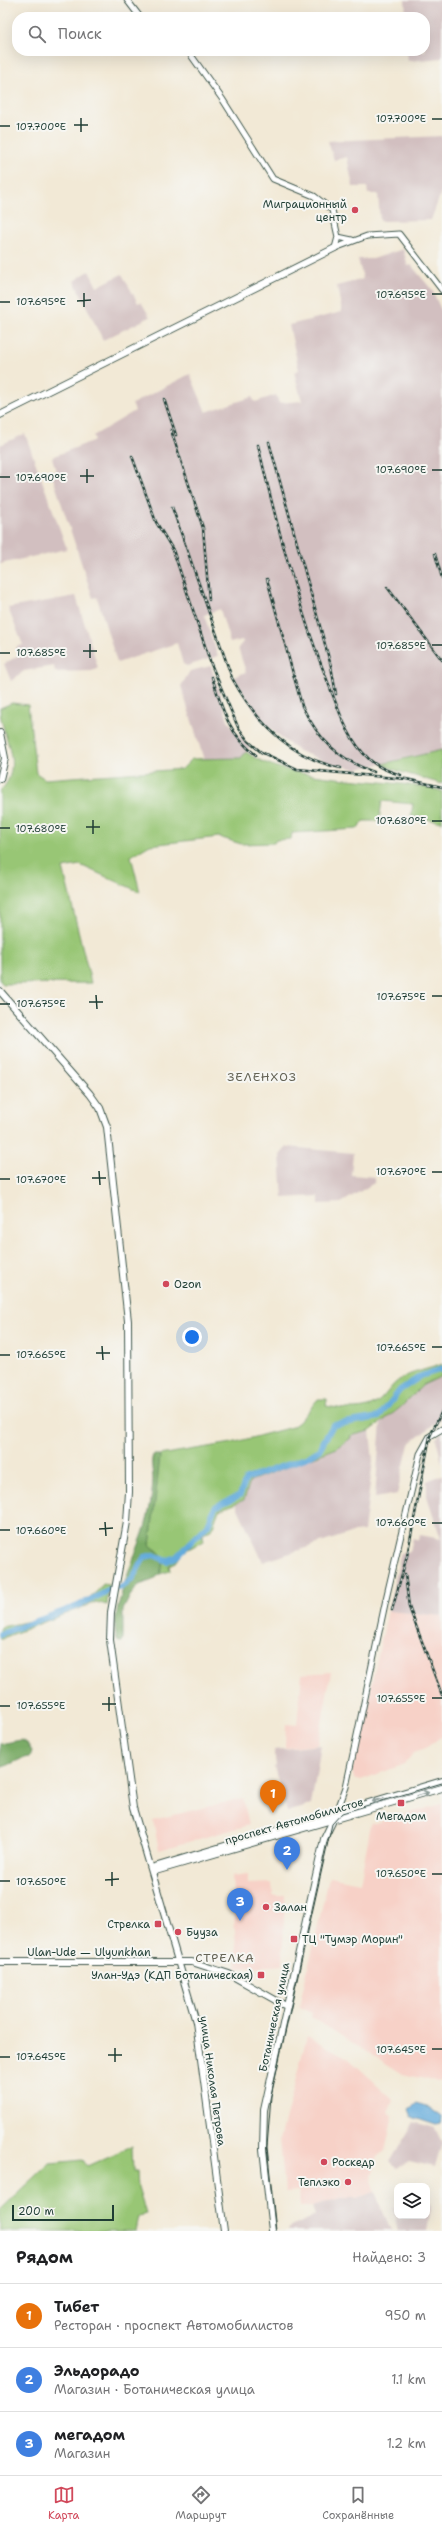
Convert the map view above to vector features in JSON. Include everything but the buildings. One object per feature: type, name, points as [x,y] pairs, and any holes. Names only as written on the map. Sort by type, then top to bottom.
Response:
[{"type":"main road","points":[[0,415],[335,248]]},
{"type":"main road","points":[[0,732],[5,758],[0,779]]},
{"type":"main road","name":"улица Николая Петрова","points":[[0,991],[90,1094],[100,1108],[107,1127],[128,1321],[129,1485],[127,1522],[115,1585],[110,1640],[133,1808],[196,2022],[224,2231]]},
{"type":"main road","name":"проспект Автомобилистов","points":[[151,1870],[442,1781]]},
{"type":"main road","name":"проспект Автомобилистов","points":[[151,1870],[442,1788]]},
{"type":"main road","name":"Ботаническая улица","points":[[272,2231],[263,2149],[263,2117],[286,2006],[324,1839],[331,1820],[337,1812]]},
{"type":"main road","name":"Ulan-Ude — Ulyunkhan","points":[[0,1962],[198,1963],[229,1974],[286,2006]]},
{"type":"street","points":[[127,0],[136,12]]},
{"type":"street","points":[[192,56],[219,94],[273,179],[314,196],[332,210],[338,237],[335,248]]},
{"type":"street","points":[[335,248],[352,240],[366,236],[399,234],[442,290]]},
{"type":"street","points":[[338,237],[352,240]]},
{"type":"street","points":[[337,1812],[346,1787],[388,1591],[420,1454],[430,1436],[442,1429]]},
{"type":"shaded area","points":[[405,0],[442,0],[442,58],[408,61],[408,56],[430,56],[430,12],[406,12]]},
{"type":"shaded area","points":[[442,136],[442,190],[431,220],[380,221],[378,194],[368,194],[367,187],[353,187],[347,157],[334,160],[328,141]]},
{"type":"shaded area","points":[[403,249],[408,266],[411,265],[432,290],[442,312],[442,750],[357,769],[332,764],[299,751],[281,738],[258,716],[234,677],[246,672],[238,648],[243,642],[242,640],[230,643],[220,609],[204,615],[218,656],[187,666],[183,664],[177,643],[117,663],[97,597],[93,598],[51,472],[56,471],[52,457],[95,440],[93,436],[135,411],[132,404],[190,374],[206,412],[252,397],[255,402],[276,395],[279,403],[302,401],[294,372],[299,370],[289,325],[342,312],[337,286],[363,279],[358,259],[373,259]]},
{"type":"shaded area","points":[[89,271],[97,287],[122,274],[138,303],[141,302],[150,317],[103,340],[74,281]]},
{"type":"shaded area","points":[[25,434],[67,549],[0,564],[0,445]]},
{"type":"shaded area","points":[[76,596],[98,668],[92,671],[55,672],[54,666],[24,671],[11,681],[4,664],[19,655],[16,647],[23,645],[8,608]]},
{"type":"shaded area","points":[[211,666],[228,720],[235,731],[250,747],[241,758],[204,760],[181,686],[190,671]]},
{"type":"shaded area","points":[[287,1147],[353,1153],[351,1175],[375,1177],[374,1183],[341,1203],[319,1204],[319,1196],[283,1198],[280,1155]]},
{"type":"shaded area","points":[[442,1376],[442,1418],[409,1444],[397,1494],[375,1498],[381,1422],[423,1385]]},
{"type":"shaded area","points":[[366,1430],[370,1431],[373,1461],[364,1531],[354,1532],[263,1562],[235,1502],[244,1500],[249,1481],[337,1448],[350,1436]]},
{"type":"shaded area","points":[[442,1431],[442,1463],[436,1439]]},
{"type":"shaded area","points":[[442,1475],[442,1616],[388,1611],[401,1553],[410,1551],[413,1538],[419,1540],[420,1535],[441,1539],[427,1496],[427,1481]]},
{"type":"shaded area","points":[[388,1611],[442,1616],[442,1736],[427,1747],[414,1752],[405,1764],[361,1780],[354,1778],[352,1771]]},
{"type":"shaded area","points":[[331,1672],[318,1745],[285,1748],[286,1724],[297,1725],[302,1674]]},
{"type":"shaded area","points":[[321,1745],[311,1805],[287,1812],[274,1767],[276,1766],[274,1750]]},
{"type":"shaded area","points":[[243,1798],[249,1825],[159,1850],[153,1820]]},
{"type":"shaded area","points":[[442,1804],[442,2080],[438,2082],[403,2074],[311,2017],[312,2012],[299,2007],[329,1877],[360,1883],[371,1824]]},
{"type":"shaded area","points":[[248,1874],[248,1884],[272,1883],[273,1895],[285,1895],[282,1965],[237,1968],[232,1876]]},
{"type":"shaded area","points":[[307,2036],[348,2058],[393,2099],[388,2113],[393,2115],[385,2150],[378,2156],[371,2176],[375,2192],[357,2198],[340,2198],[312,2207],[300,2207],[299,2191],[285,2192],[280,2140]]},
{"type":"shaded area","points":[[414,2122],[435,2128],[442,2143],[435,2167],[409,2161],[396,2168],[390,2162]]},
{"type":"shaded area","points":[[375,2192],[391,2231],[289,2231],[288,2229],[315,2215],[312,2207],[340,2198],[357,2198]]},
{"type":"shaded area","points":[[395,2219],[429,2219],[427,2231],[398,2231]]},
{"type":"green space","points":[[12,703],[28,705],[36,773],[45,779],[182,769],[192,759],[241,758],[246,752],[265,763],[287,770],[312,775],[419,786],[442,791],[442,822],[411,816],[413,804],[382,801],[379,821],[363,821],[357,829],[292,833],[291,839],[276,840],[274,843],[241,844],[219,837],[150,845],[131,856],[140,892],[80,865],[63,868],[91,983],[3,984],[0,981],[0,791],[7,781],[11,771],[11,761],[10,750],[1,718],[0,708]]},
{"type":"green space","points":[[442,750],[442,784],[398,771],[382,764]]},
{"type":"green space","points":[[442,1364],[442,1376],[423,1385],[401,1407],[370,1431],[350,1436],[351,1438],[337,1448],[250,1481],[244,1500],[219,1510],[212,1529],[202,1535],[203,1541],[183,1552],[177,1561],[169,1565],[170,1571],[160,1574],[163,1562],[157,1550],[150,1546],[159,1455],[232,1443],[292,1427],[299,1422],[318,1399],[327,1399],[326,1406],[347,1409],[368,1407],[380,1400],[394,1384],[404,1377]]},
{"type":"green space","points":[[153,1455],[159,1455],[160,1457],[150,1545],[162,1555],[163,1562],[160,1574],[153,1580],[139,1585],[130,1596],[123,1610],[123,1638],[122,1642],[119,1642],[116,1634],[118,1607],[127,1576],[148,1517],[153,1480]]},
{"type":"green space","points":[[103,1584],[109,1585],[107,1605],[96,1602],[0,1639],[0,1627],[41,1618],[71,1608],[95,1593]]},
{"type":"green space","points":[[21,1740],[27,1743],[32,1751],[30,1757],[23,1758],[0,1767],[0,1744]]},
{"type":"green space","points":[[132,2146],[133,2172],[137,2172],[138,2188],[146,2214],[138,2216],[135,2231],[0,2231],[0,2210],[50,2163],[83,2160],[87,2166]]},
{"type":"water","points":[[417,2103],[427,2106],[442,2117],[441,2124],[436,2125],[412,2117],[409,2109]]},
{"type":"waterway","points":[[119,1588],[128,1583],[145,1557],[154,1555],[167,1561],[176,1557],[208,1525],[215,1507],[240,1495],[246,1479],[308,1457],[319,1450],[333,1425],[379,1417],[400,1390],[421,1376],[442,1369]]},
{"type":"waterway","points":[[0,1634],[78,1606],[112,1589]]},
{"type":"tram line","points":[[276,2231],[267,2147],[271,2096],[332,1824],[342,1813],[442,1783]]},
{"type":"railway","points":[[164,399],[176,435]]},
{"type":"railway","points":[[171,430],[203,528],[209,600]]},
{"type":"railway","points":[[269,442],[331,666],[336,694]]},
{"type":"railway","points":[[258,445],[298,597],[318,656],[345,725],[355,743],[369,759],[384,769],[401,775]]},
{"type":"railway","points":[[132,456],[156,522],[173,550],[211,664],[238,727],[248,741],[261,752],[297,769],[406,779],[442,787]]},
{"type":"railway","points":[[172,507],[232,678],[241,694],[276,736],[290,747],[306,756],[341,768]]},
{"type":"railway","points":[[435,554],[442,578]]},
{"type":"railway","points":[[267,579],[302,706],[308,718],[315,729],[340,755],[374,772]]},
{"type":"railway","points":[[387,587],[442,660]]},
{"type":"railway","points":[[212,677],[219,700],[233,730],[239,739],[256,755]]},
{"type":"railway","points":[[392,1610],[407,1556],[430,1436],[442,1411]]},
{"type":"railway","points":[[405,1574],[409,1607],[442,1695]]},
{"type":"place","name":"Миграционный центр","points":[[355,210]]},
{"type":"place","name":"Ozon","points":[[166,1284]]},
{"type":"place","name":"Мегадом","points":[[401,1803]]},
{"type":"place","name":"Тибет","points":[[273,1813]]},
{"type":"place","name":"Эльдорадо","points":[[287,1870]]},
{"type":"place","name":"Залан","points":[[266,1907]]},
{"type":"place","name":"мегадом","points":[[240,1921]]},
{"type":"place","name":"Стрелка","points":[[158,1924]]},
{"type":"place","name":"Бууза","points":[[178,1932]]},
{"type":"place","name":"ТЦ \"Тумэр Морин\"","points":[[294,1939]]},
{"type":"place","name":"Улан-Удэ (КДП Ботаническая)","points":[[261,1975]]},
{"type":"place","name":"Роскедр","points":[[324,2162]]},
{"type":"place","name":"Теплэко","points":[[348,2182]]},
{"type":"district","name":"ЗЕЛЕНХОЗ","points":[[262,1077]]},
{"type":"district","name":"СТРЕЛКА","points":[[225,1958]]}]
